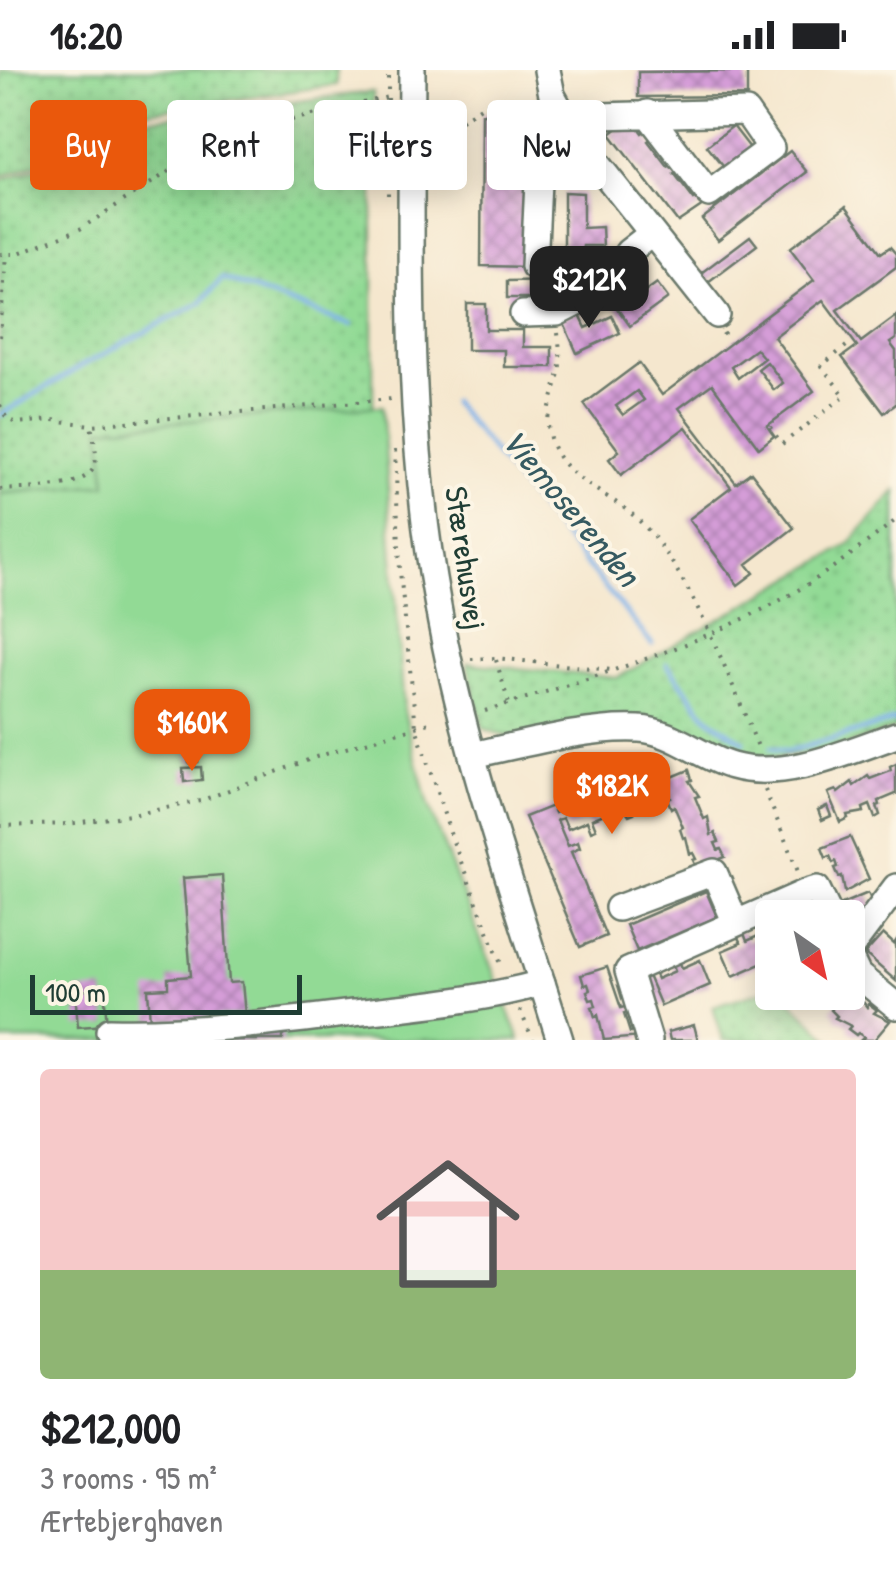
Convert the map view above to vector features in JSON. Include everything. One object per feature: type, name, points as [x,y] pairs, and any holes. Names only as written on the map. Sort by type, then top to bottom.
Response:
[{"type":"street","name":"Stærehusvej","points":[[412,70],[412,310],[423,500],[448,660],[472,754],[560,1040]]},
{"type":"street","points":[[547,70],[554,100]]},
{"type":"street","points":[[606,115],[647,113],[746,112],[770,148],[709,194],[647,113]]},
{"type":"street","points":[[606,175],[717,315]]},
{"type":"street","points":[[534,266],[538,190]]},
{"type":"street","points":[[523,314],[558,313],[608,287],[628,252],[651,234]]},
{"type":"street","points":[[472,754],[593,733],[641,729],[730,766],[763,770],[815,760],[896,734]]},
{"type":"street","points":[[618,908],[714,872],[735,921]]},
{"type":"street","points":[[865,929],[896,887]]},
{"type":"street","points":[[649,1040],[628,971],[807,892],[818,889],[823,900]]},
{"type":"street","points":[[865,982],[896,1006]]},
{"type":"street","points":[[109,1031],[270,1023],[447,1002],[542,983]]},
{"type":"path","points":[[0,337],[3,254],[16,254],[80,229],[224,136],[388,97]]},
{"type":"path","points":[[558,313],[560,366],[548,406],[550,436],[558,457],[576,476],[631,513],[672,563],[710,635],[807,892]]},
{"type":"path","points":[[770,427],[782,444],[845,396],[822,366],[850,344]]},
{"type":"path","points":[[0,407],[16,423],[53,420],[91,425],[392,399]]},
{"type":"path","points":[[0,490],[64,485],[86,478],[94,470],[96,460],[91,425]]},
{"type":"path","points":[[485,711],[615,671],[710,635],[777,603],[840,564],[896,520]]},
{"type":"path","points":[[495,658],[509,704]]},
{"type":"path","points":[[448,660],[495,658],[615,671]]},
{"type":"path","points":[[0,826],[68,824],[200,801],[316,758],[432,722]]},
{"type":"green space","points":[[0,70],[336,70],[336,85],[230,100],[167,100],[167,109],[147,112],[147,100],[30,100],[30,166],[0,177]]},
{"type":"green space","points":[[373,92],[373,100],[314,100],[314,190],[373,190],[373,407],[102,428],[106,484],[0,494],[0,181],[30,171],[30,190],[147,190],[147,120],[167,117],[167,190],[294,190],[294,102]]},
{"type":"green space","points":[[382,406],[404,711],[427,803],[520,1040],[0,1040],[0,494],[106,484],[101,428]]},
{"type":"green space","points":[[896,491],[896,728],[826,752],[756,760],[729,758],[678,733],[504,736],[483,728],[467,663],[617,678],[847,546]]},
{"type":"green space","points":[[755,993],[755,1010],[800,1010],[830,1040],[723,1040],[713,1006]]},
{"type":"building","points":[[747,71],[747,96],[638,97],[638,72]]},
{"type":"building","points":[[482,114],[487,114],[487,190],[529,190],[528,267],[481,266]]},
{"type":"building","points":[[631,118],[642,133],[649,128],[654,136],[648,141],[668,167],[675,162],[681,170],[674,174],[694,200],[700,195],[706,203],[678,222],[610,134]]},
{"type":"building","points":[[733,126],[753,152],[727,171],[707,146]]},
{"type":"building","points":[[790,151],[807,172],[718,240],[702,219]]},
{"type":"building","points":[[564,192],[583,193],[583,228],[602,227],[603,246],[583,246],[583,264],[603,264],[603,283],[564,283]]},
{"type":"building","points":[[846,206],[881,253],[890,247],[896,254],[896,267],[837,310],[861,342],[896,316],[896,339],[890,343],[896,351],[896,404],[884,413],[842,357],[857,346],[823,300],[774,337],[814,391],[767,426],[774,436],[759,448],[712,384],[679,408],[736,483],[751,472],[794,528],[747,564],[754,573],[738,585],[689,519],[731,487],[686,427],[621,475],[609,459],[619,451],[584,404],[639,363],[662,395],[814,280],[790,248]],"holes":[[[756,349],[764,358],[738,378],[731,367]],[[767,362],[783,383],[774,390],[758,369]],[[637,391],[644,400],[623,415],[616,406]]]},
{"type":"building","points":[[750,236],[757,245],[708,282],[701,273]]},
{"type":"building","points":[[559,280],[559,298],[507,298],[507,281]]},
{"type":"building","points":[[657,283],[668,298],[630,326],[608,296],[623,285],[634,300]]},
{"type":"building","points":[[467,304],[486,304],[486,330],[523,330],[523,347],[552,347],[552,367],[504,367],[504,350],[467,350]]},
{"type":"building","points":[[578,311],[586,328],[612,316],[620,333],[577,353],[562,319]]},
{"type":"building","points":[[197,736],[198,762],[189,763],[187,737]]},
{"type":"building","points":[[896,764],[896,794],[879,801],[880,815],[875,818],[870,805],[863,808],[864,812],[847,815],[840,822],[828,793],[838,793],[852,782],[854,786],[868,776],[870,779],[891,771],[890,767]]},
{"type":"building","points":[[647,765],[655,784],[689,770],[689,781],[699,796],[695,797],[704,819],[708,817],[711,835],[715,833],[719,842],[715,843],[725,857],[697,869],[666,788],[630,803],[634,813],[629,815],[623,806],[592,819],[596,829],[591,831],[587,821],[568,829],[563,818],[557,820],[568,846],[578,842],[580,848],[571,852],[606,936],[580,947],[525,817],[552,806],[555,813],[560,810],[557,803]]},
{"type":"building","points":[[201,767],[202,780],[184,782],[183,768]]},
{"type":"building","points":[[827,806],[831,816],[822,820],[818,810]]},
{"type":"building","points":[[850,837],[869,879],[845,892],[836,861],[833,863],[830,856],[826,858],[822,848]]},
{"type":"building","points":[[222,875],[229,983],[242,982],[245,1015],[150,1022],[148,989],[168,988],[168,978],[191,976],[183,878]]},
{"type":"building","points":[[706,891],[717,917],[637,951],[626,925]]},
{"type":"building","points":[[868,893],[875,909],[865,913],[865,900],[851,900]]},
{"type":"building","points":[[743,931],[747,941],[755,937],[755,966],[733,976],[722,951],[741,943],[736,934]]},
{"type":"building","points":[[883,934],[894,944],[896,941],[896,981],[865,954]]},
{"type":"building","points":[[678,958],[682,968],[700,960],[710,985],[661,1006],[646,971],[652,968],[657,979],[675,971],[671,961]]},
{"type":"building","points":[[607,967],[621,1008],[632,1005],[634,1011],[624,1014],[630,1033],[640,1030],[643,1037],[604,1040],[592,1007],[596,1006],[594,999],[590,1000],[588,984],[584,985],[581,975]]},
{"type":"building","points":[[104,989],[107,1025],[78,1027],[75,991]]},
{"type":"building","points":[[865,1004],[869,1004],[877,1010],[874,1013],[890,1021],[874,1040],[861,1040],[864,1037],[848,1029],[851,1026],[831,1010],[865,1010]]},
{"type":"building","points":[[694,1025],[698,1040],[670,1040],[668,1032]]},
{"type":"building","points":[[283,1033],[283,1040],[228,1040],[228,1037]]},
{"type":"waterway","name":"Viemoserenden","points":[[0,415],[200,303],[222,278],[351,325]]},
{"type":"waterway","name":"Viemoserenden","points":[[452,402],[652,644]]},
{"type":"waterway","name":"Viemoserenden","points":[[667,664],[707,717],[744,742]]},
{"type":"waterway","name":"Viemoserenden","points":[[771,748],[788,752],[896,720]]}]
